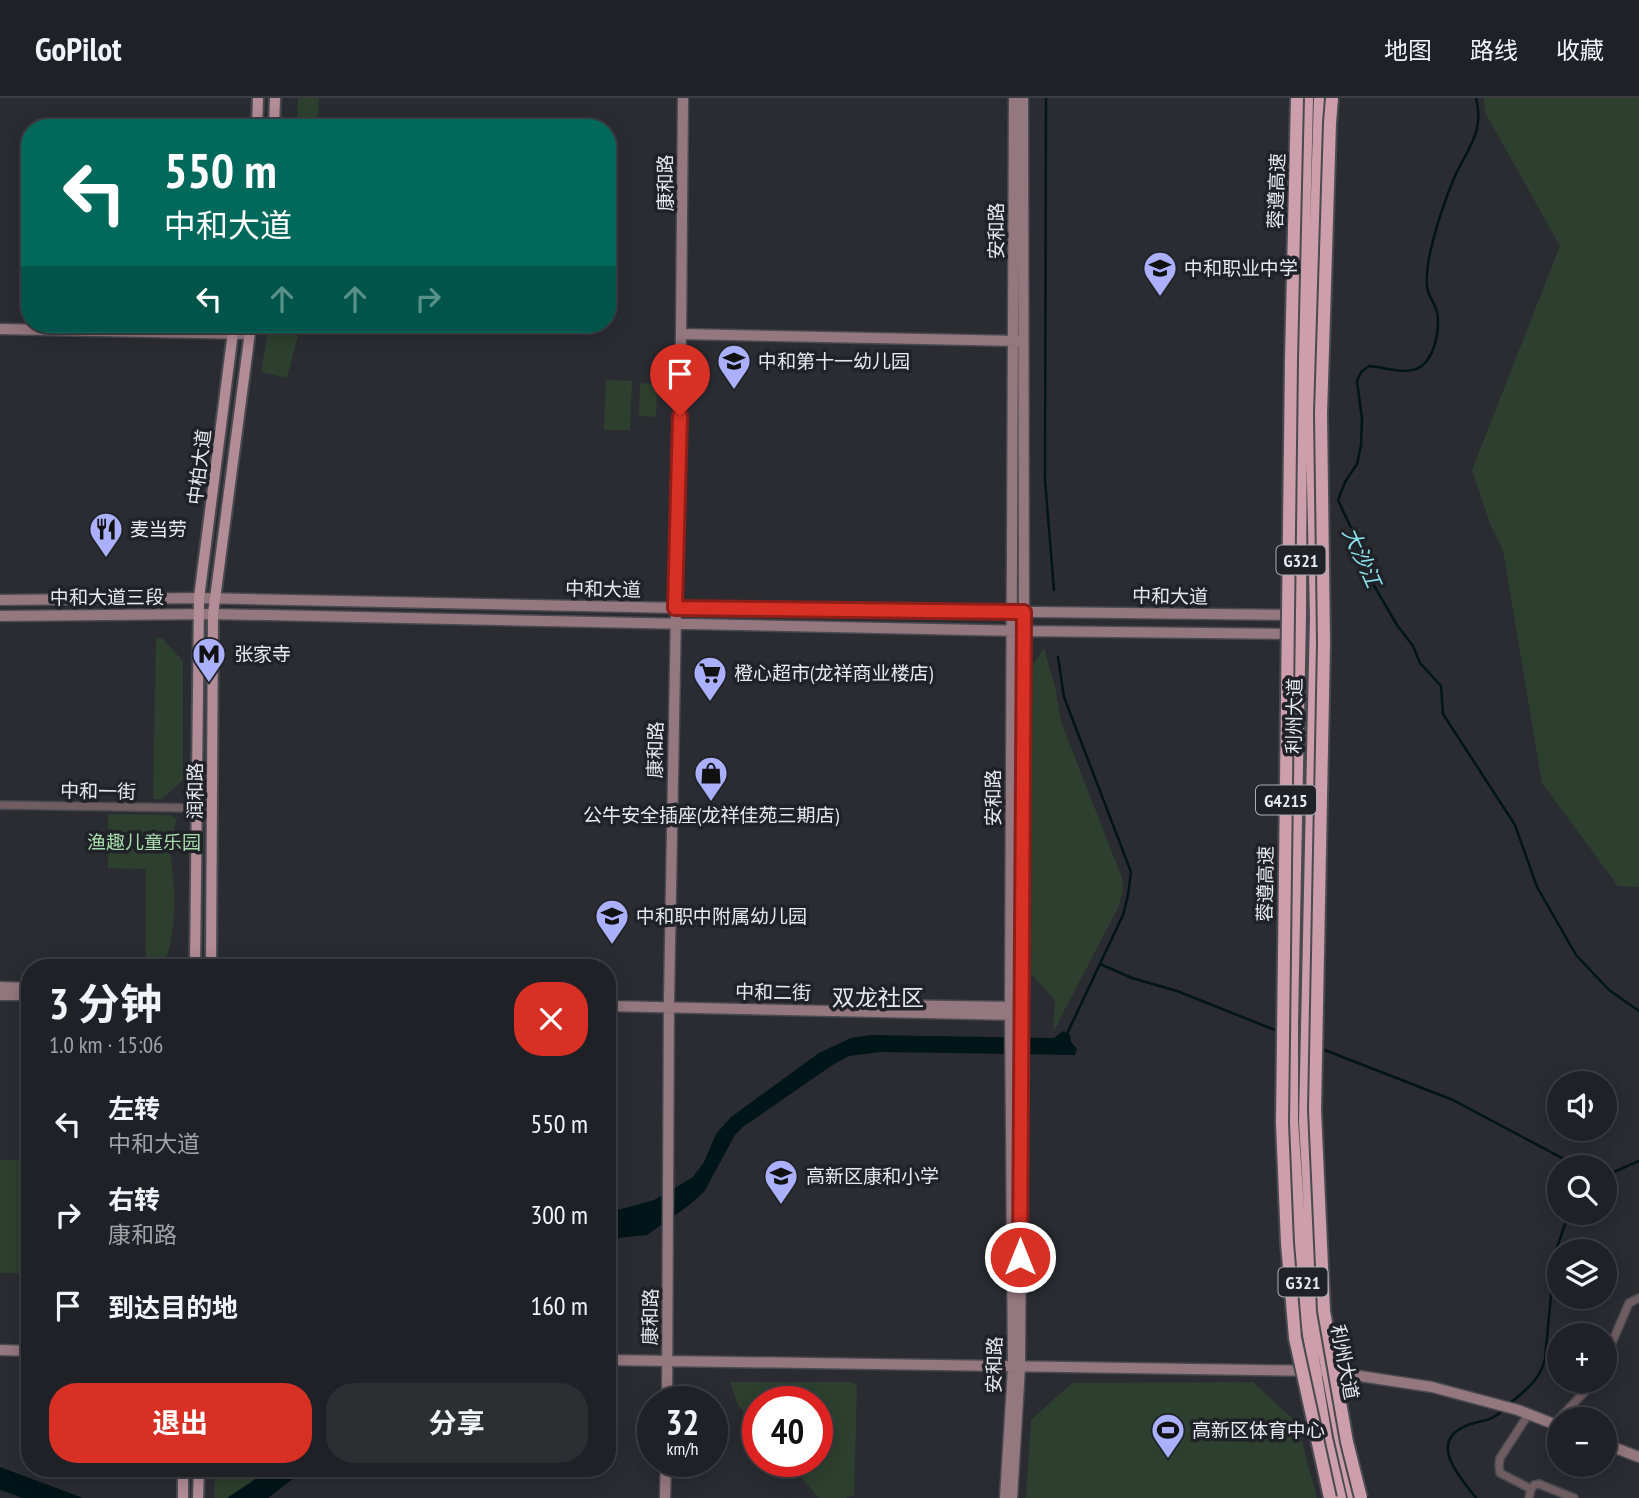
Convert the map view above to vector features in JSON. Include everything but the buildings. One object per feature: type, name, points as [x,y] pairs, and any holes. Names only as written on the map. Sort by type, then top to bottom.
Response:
[{"type":"highway","name":"蓉遵高速","points":[[1297,98],[1291,346],[1282,1123],[1287,1243],[1295,1338],[1330,1498]]},
{"type":"highway","name":"利州大道","points":[[1307,98],[1301,358],[1293,1121],[1305,1311],[1354,1498]]},
{"type":"highway","name":"利州大道","points":[[1320,98],[1311,392],[1316,616],[1305,1122],[1326,1438],[1339,1498]]},
{"type":"highway","name":"G4215","points":[[1332,98],[1321,412],[1324,643],[1315,1110],[1324,1311],[1347,1442],[1361,1498]]},
{"type":"main road","points":[[257,119],[258,98]]},
{"type":"main road","points":[[274,119],[275,98]]},
{"type":"main road","name":"中柏大道","points":[[199,614],[233,333]]},
{"type":"main road","name":"中柏大道","points":[[214,614],[249,333]]},
{"type":"main road","name":"润和路","points":[[195,959],[199,614]]},
{"type":"main road","name":"润和路","points":[[211,959],[214,614]]},
{"type":"main road","points":[[183,1477],[183,1498]]},
{"type":"main road","points":[[198,1498],[199,1477]]},
{"type":"street","name":"康和路","points":[[667,1386],[669,1004],[683,98]]},
{"type":"street","name":"安和路","points":[[1014,98],[1024,612],[1016,1011]]},
{"type":"street","name":"安和路","points":[[1012,1498],[1016,1367],[1017,1040],[1011,630],[1023,98]]},
{"type":"street","points":[[0,330],[21,330]]},
{"type":"street","points":[[681,334],[1018,341]]},
{"type":"street","name":"中和大道","points":[[199,598],[675,608],[1300,615]]},
{"type":"street","name":"中和大道三段","points":[[0,600],[199,598]]},
{"type":"street","name":"中和大道","points":[[214,614],[1300,635]]},
{"type":"street","name":"中和大道三段","points":[[0,616],[214,614]]},
{"type":"street","name":"中和一街","points":[[0,806],[196,808]]},
{"type":"street","points":[[0,988],[21,988]]},
{"type":"street","points":[[0,995],[21,995]]},
{"type":"street","name":"中和二街","points":[[616,1003],[1016,1011]]},
{"type":"street","points":[[1617,1331],[1629,1303],[1639,1298]]},
{"type":"street","points":[[0,1350],[21,1351]]},
{"type":"street","points":[[616,1360],[1321,1371],[1432,1387],[1497,1404],[1547,1421]]},
{"type":"street","name":"安和路","points":[[1005,1498],[1016,1367]]},
{"type":"street","points":[[1573,1407],[1586,1393]]},
{"type":"street","points":[[1523,1412],[1499,1465],[1500,1473],[1531,1489]]},
{"type":"street","points":[[1617,1449],[1639,1457]]},
{"type":"street","points":[[665,1498],[666,1477]]},
{"type":"street","points":[[1529,1498],[1531,1489],[1539,1484],[1574,1498]]},
{"type":"green space","points":[[298,98],[319,98],[318,119],[297,119]]},
{"type":"green space","points":[[1483,98],[1639,98],[1639,887],[1618,886],[1542,783],[1503,550],[1491,526],[1472,470],[1560,246],[1486,114]]},
{"type":"green space","points":[[268,333],[299,333],[287,378],[261,372]]},
{"type":"green space","points":[[606,380],[632,381],[630,430],[604,430]]},
{"type":"green space","points":[[640,383],[657,384],[656,417],[639,416]]},
{"type":"green space","points":[[156,638],[162,638],[183,661],[183,780],[162,799],[153,799]]},
{"type":"green space","points":[[1044,648],[1061,722],[1122,878],[1123,891],[1118,908],[1053,1032],[1055,1000],[1031,974],[1032,666]]},
{"type":"green space","name":"渔趣儿童乐园","points":[[108,814],[170,815],[177,819],[171,846],[174,920],[166,959],[146,959],[146,869],[108,868]]},
{"type":"green space","points":[[0,1160],[21,1160],[21,1273],[0,1273]]},
{"type":"green space","points":[[730,1382],[852,1382],[857,1387],[854,1495],[845,1498],[819,1498],[801,1477],[833,1477],[833,1386],[742,1386],[742,1410]]},
{"type":"green space","name":"高新区体育中心","points":[[1253,1382],[1297,1423],[1317,1498],[1026,1498],[1031,1420],[1072,1383]]},
{"type":"green space","points":[[215,1477],[258,1477],[227,1498],[214,1498]]},
{"type":"shaded area","points":[[1063,1031],[1070,1035],[1071,1042],[1077,1049],[1075,1055],[880,1052],[849,1056],[743,1127],[735,1135],[704,1192],[688,1206],[647,1235],[616,1238],[616,1211],[654,1200],[693,1177],[704,1162],[716,1134],[731,1117],[819,1053],[851,1038],[871,1035],[1054,1038]]},
{"type":"shaded area","points":[[0,1467],[83,1498],[23,1498],[0,1490]]},
{"type":"shaded area","points":[[258,1477],[295,1477],[268,1498],[227,1498]]},
{"type":"waterway","points":[[1046,98],[1045,480],[1054,590]]},
{"type":"waterway","name":"大沙江","points":[[1476,98],[1476,131],[1445,202],[1428,262],[1427,287],[1438,318],[1434,346],[1425,363],[1413,370],[1369,366],[1361,372],[1357,381],[1362,419],[1361,445],[1357,464],[1345,482],[1338,500],[1353,532],[1366,572],[1397,625],[1413,646],[1420,663],[1441,686],[1443,714],[1515,825],[1537,887],[1576,955],[1609,990],[1639,1011]]},
{"type":"waterway","points":[[1058,657],[1064,697],[1131,872],[1123,915],[1066,1036]]},
{"type":"waterway","points":[[1100,964],[1280,1032]]},
{"type":"waterway","points":[[1322,1049],[1453,1100],[1556,1155]]},
{"type":"waterway","name":"大沙江","points":[[1617,1171],[1639,1161]]},
{"type":"waterway","name":"大沙江","points":[[1508,1405],[1531,1385],[1543,1367],[1555,1253],[1565,1225]]},
{"type":"waterway","name":"大沙江","points":[[1476,1498],[1450,1460],[1449,1440],[1468,1425],[1490,1419],[1503,1410]]},
{"type":"place","name":"中和职业中学","points":[[1160,298]]},
{"type":"place","name":"中和第十一幼儿园","points":[[734,391]]},
{"type":"place","name":"麦当劳","points":[[106,559]]},
{"type":"place","name":"张家寺","points":[[209,684]]},
{"type":"place","name":"橙心超市(龙祥商业楼店)","points":[[710,703]]},
{"type":"place","name":"公牛安全插座(龙祥佳苑三期店)","points":[[711,803]]},
{"type":"place","name":"中和职中附属幼儿园","points":[[612,946]]},
{"type":"place","name":"高新区康和小学","points":[[781,1206]]},
{"type":"place","name":"高新区体育中心","points":[[1168,1460]]},
{"type":"district","name":"双龙社区","points":[[878,997]]},
{"type":"route","points":[[680,416],[675,608],[1024,612],[1020,1257]]}]
